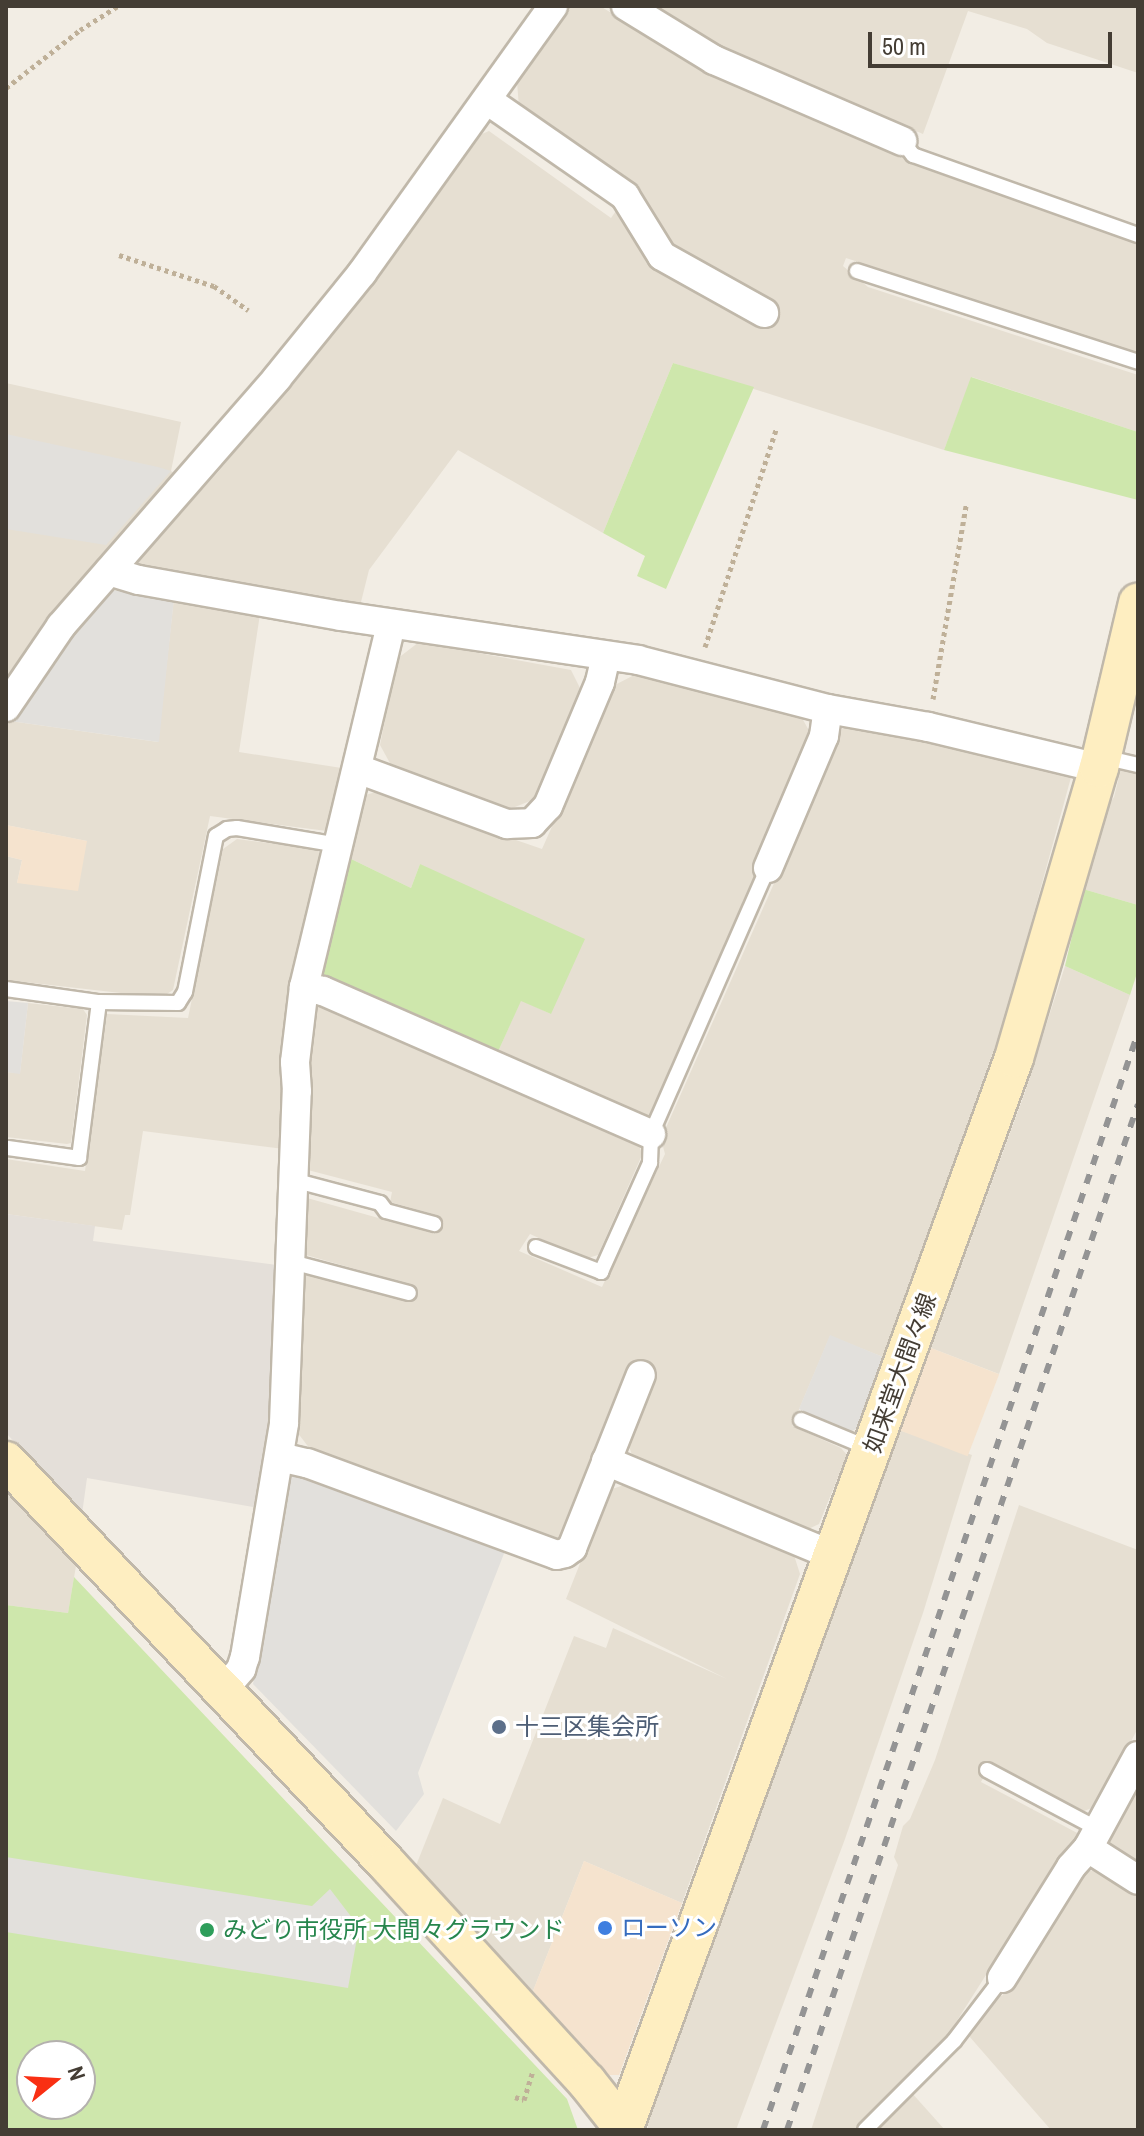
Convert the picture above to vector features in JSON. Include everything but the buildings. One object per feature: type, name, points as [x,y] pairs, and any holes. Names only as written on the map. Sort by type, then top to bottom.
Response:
[{"type":"main road","name":"如来堂大間々線","points":[[624,2129],[1014,1058],[1113,763],[1138,603]]},
{"type":"main road","points":[[6,1461],[545,2036],[624,2129]]},
{"type":"street","points":[[6,707],[42,652],[277,378],[362,273],[553,6]]},
{"type":"street","points":[[626,6],[714,60],[902,141]]},
{"type":"street","points":[[487,100],[625,196],[662,256],[764,313]]},
{"type":"street","points":[[109,571],[139,580],[391,624],[606,656],[828,709],[1113,763]]},
{"type":"street","points":[[223,1690],[241,1669],[245,1657],[280,1457],[287,1391],[288,1261],[297,1091],[295,1062],[304,987],[391,624]]},
{"type":"street","points":[[358,769],[507,824],[532,823],[548,806],[600,682],[606,656]]},
{"type":"street","points":[[768,868],[824,736],[828,709]]},
{"type":"street","points":[[304,987],[323,991],[651,1134]]},
{"type":"street","points":[[280,1457],[307,1463],[557,1555],[572,1548],[641,1375]]},
{"type":"street","points":[[606,1461],[832,1555]]},
{"type":"street","points":[[1002,1978],[1071,1867],[1093,1838],[1138,1756]]},
{"type":"street","points":[[1093,1838],[1138,1880]]},
{"type":"lane","points":[[902,141],[913,155],[1138,235]]},
{"type":"lane","points":[[857,271],[1138,362]]},
{"type":"lane","points":[[6,989],[99,1002],[168,1005],[182,998],[216,836],[227,829],[339,845]]},
{"type":"lane","points":[[536,1247],[601,1272],[650,1163],[651,1134],[768,868]]},
{"type":"lane","points":[[8,1148],[79,1158],[99,1002]]},
{"type":"lane","points":[[293,1180],[380,1203],[386,1211],[434,1224]]},
{"type":"lane","points":[[288,1261],[409,1293]]},
{"type":"lane","points":[[801,1420],[872,1450]]},
{"type":"lane","points":[[987,1770],[1093,1838]]},
{"type":"lane","points":[[865,2130],[962,2033],[1002,1978]]},
{"type":"path","points":[[6,88],[80,30],[118,6]]},
{"type":"path","points":[[119,255],[214,286],[248,310]]},
{"type":"path","points":[[694,675],[720,610],[777,427]]},
{"type":"path","points":[[928,727],[966,505]]},
{"type":"path","points":[[515,2097],[524,2100],[529,2077],[536,2066]]},
{"type":"shaded area","points":[[568,6],[600,6],[714,76],[942,175],[1138,243],[1138,353],[846,258],[843,266],[868,287],[1138,375],[1138,432],[972,377],[944,450],[673,363],[603,533],[458,450],[369,570],[359,610],[143,573],[136,562],[219,471],[373,280],[482,134],[489,131],[611,218],[618,208],[648,263],[766,327],[777,307],[666,245],[519,107],[517,82]]},
{"type":"shaded area","points":[[656,6],[1138,6],[1138,73],[1047,43],[1027,29],[968,11],[923,134],[728,50]]},
{"type":"shaded area","points":[[6,383],[181,422],[171,471],[175,474],[85,576],[6,678]]},
{"type":"shaded area","points":[[6,434],[171,471],[106,545],[6,529]]},
{"type":"shaded area","points":[[109,590],[174,598],[159,742],[10,721],[59,651]]},
{"type":"shaded area","points":[[174,598],[260,614],[239,752],[348,769],[337,823],[327,831],[210,816],[173,990],[167,994],[121,993],[6,980],[6,856],[22,860],[17,883],[87,841],[6,825],[6,728],[10,721],[158,742]]},
{"type":"shaded area","points":[[419,642],[571,670],[582,692],[535,799],[510,809],[391,765],[380,745],[397,659]]},
{"type":"shaded area","points":[[638,673],[802,718],[812,736],[752,872],[757,875],[652,1116],[636,1119],[496,1056],[521,1000],[551,1014],[420,864],[411,888],[347,857],[362,796],[376,792],[542,849],[615,685]]},
{"type":"shaded area","points":[[855,722],[1073,770],[1004,1022],[883,1357],[830,1336],[792,1426],[841,1448],[847,1455],[819,1524],[802,1532],[635,1462],[627,1442],[657,1371],[632,1361],[563,1535],[551,1541],[310,1449],[294,1428],[303,1273],[406,1301],[412,1285],[306,1255],[295,1242],[300,1196],[432,1233],[436,1215],[390,1202],[392,1192],[304,1169],[312,1074],[303,1069],[311,1011],[317,1003],[639,1144],[642,1155],[598,1255],[585,1259],[530,1234],[519,1251],[602,1287],[665,1154],[661,1139],[783,863],[780,860],[842,729]]},
{"type":"shaded area","points":[[1121,769],[1138,771],[1138,905],[1083,889],[1104,812],[1114,797]]},
{"type":"shaded area","points":[[6,825],[87,841],[78,891],[17,883],[22,860],[6,856]]},
{"type":"shaded area","points":[[237,839],[317,849],[324,862],[284,1149],[143,1131],[130,1215],[125,1215],[122,1230],[6,1214],[6,1159],[85,1171],[107,1014],[188,1018],[223,849]]},
{"type":"shaded area","points":[[1065,966],[1130,995],[999,1374],[931,1348],[1025,1092]]},
{"type":"shaded area","points":[[6,1001],[28,1003],[20,1074],[6,1072]]},
{"type":"shaded area","points":[[28,1003],[83,1009],[87,1015],[71,1143],[6,1137],[6,1072],[20,1073]]},
{"type":"shaded area","points":[[6,1214],[95,1226],[93,1241],[277,1265],[278,1360],[259,1508],[87,1478],[82,1514],[6,1433]]},
{"type":"shaded area","points":[[830,1335],[883,1357],[858,1428],[850,1432],[799,1409]]},
{"type":"shaded area","points":[[931,1348],[999,1374],[968,1456],[899,1430]]},
{"type":"shaded area","points":[[899,1430],[972,1455],[923,1613],[845,1839],[736,2130],[648,2130],[648,2120],[724,1903]]},
{"type":"shaded area","points":[[297,1474],[505,1551],[418,1773],[424,1794],[396,1831],[253,1684],[286,1482]]},
{"type":"shaded area","points":[[6,1484],[77,1560],[68,1613],[6,1605]]},
{"type":"shaded area","points":[[627,1484],[793,1552],[800,1574],[682,1903],[584,1861],[533,1991],[415,1868],[443,1798],[500,1824],[574,1636],[606,1648],[613,1628],[727,1679],[566,1599],[609,1490]]},
{"type":"shaded area","points":[[1019,1505],[1138,1550],[1138,1728],[1097,1806],[1084,1811],[991,1763],[981,1782],[1081,1835],[1069,1844],[946,2038],[857,2130],[811,2130],[898,1865],[894,1857],[903,1826],[910,1819],[935,1760]]},
{"type":"shaded area","points":[[1136,1790],[1138,1869],[1112,1852],[1107,1835]]},
{"type":"shaded area","points":[[6,1857],[312,1906],[330,1889],[359,1927],[348,1988],[6,1932]]},
{"type":"shaded area","points":[[584,1861],[682,1903],[619,2075],[609,2075],[533,1991]]},
{"type":"shaded area","points":[[1101,1869],[1138,1893],[1138,2130],[1051,2130],[969,2036],[996,1993],[1002,1996],[1080,1873]]},
{"type":"shaded area","points":[[911,2092],[945,2130],[872,2130]]},
{"type":"green space","points":[[673,363],[754,387],[666,589],[637,576],[645,556],[603,533]]},
{"type":"green space","points":[[971,377],[1138,432],[1138,500],[944,450]]},
{"type":"green space","points":[[347,857],[411,888],[420,864],[585,939],[551,1014],[521,1001],[496,1056],[335,988],[322,972]]},
{"type":"green space","points":[[1083,889],[1138,905],[1138,970],[1130,995],[1065,966]]},
{"type":"green space","name":"みどり市役所 大間々グラウンド","points":[[74,1577],[567,2099],[578,2130],[6,2130],[6,1605],[68,1613]]},
{"type":"railway","points":[[763,2130],[1138,1033]]},
{"type":"railway","points":[[787,2130],[1138,1104]]},
{"type":"place","name":"十三区集会所","points":[[499,1727]]},
{"type":"place","name":"ローソン","points":[[605,1928]]},
{"type":"place","name":"みどり市役所 大間々グラウンド","points":[[207,1930]]}]
